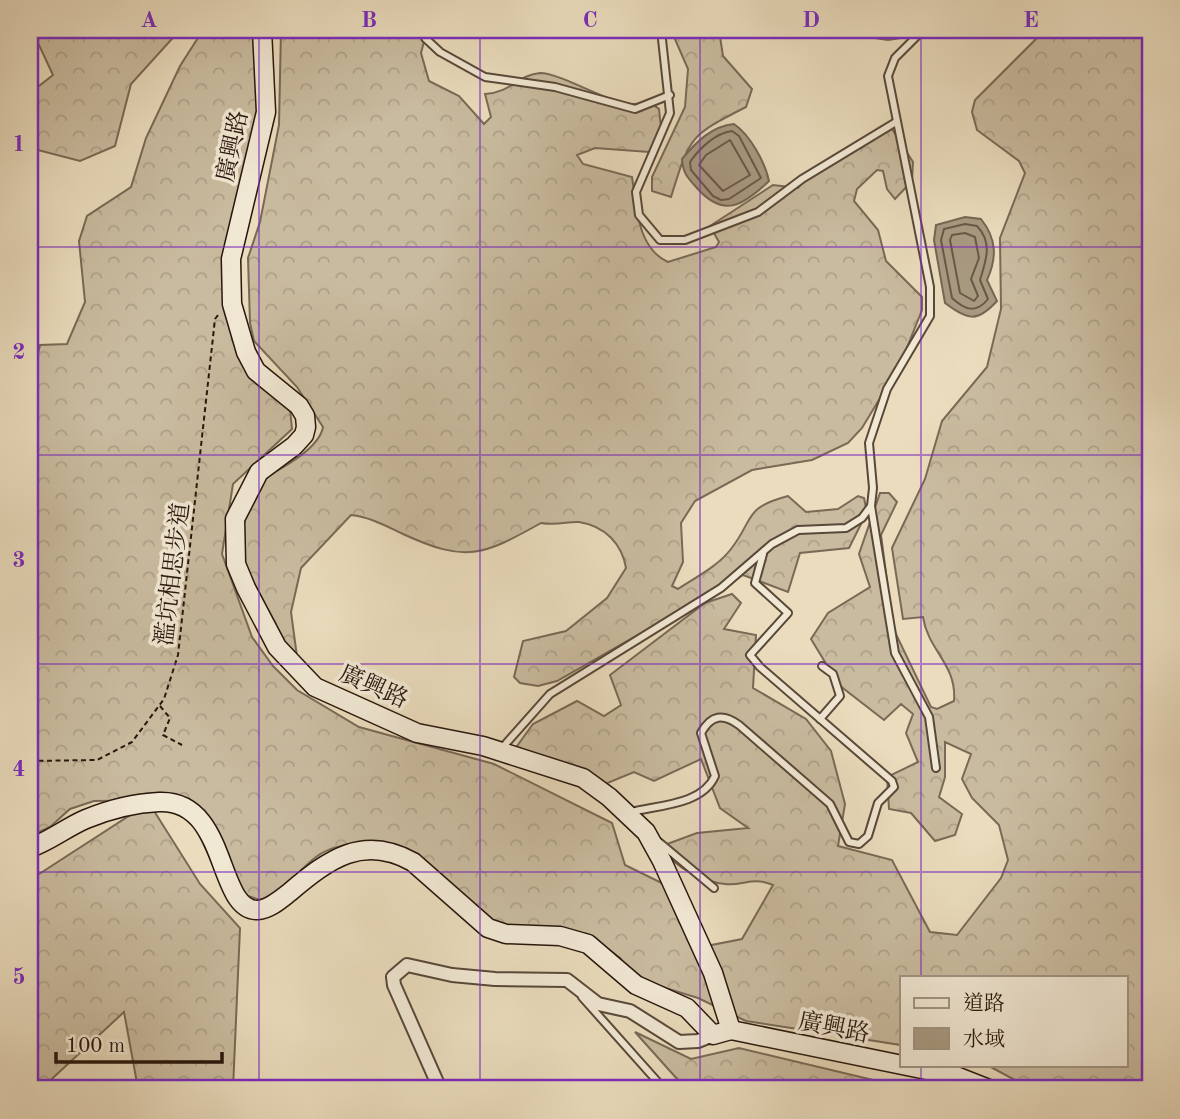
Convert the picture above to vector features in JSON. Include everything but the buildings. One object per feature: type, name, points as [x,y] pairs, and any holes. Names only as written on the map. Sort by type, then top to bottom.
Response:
[{"type":"street","name":"廣興路","points":[[262,30],[266,112],[231,259],[231,296],[246,352],[256,371],[299,406],[305,416],[304,435],[259,472],[235,519],[236,564],[277,647],[315,687],[417,733],[499,751],[583,778],[626,813],[649,835],[713,973],[731,1030],[900,1064]]},
{"type":"street","points":[[30,848],[86,819],[113,810],[160,802],[181,805],[207,827],[236,896],[247,908],[260,910],[277,902],[333,859],[371,849],[401,855],[413,862],[488,928],[506,934],[560,936],[588,944],[636,985],[687,1008],[713,1035]]},
{"type":"street","points":[[440,1089],[394,985],[393,977],[400,968],[407,965],[452,975],[495,979],[566,980],[598,1004],[630,1011],[680,1042],[698,1041],[731,1030]]},
{"type":"street","name":"廣興路","points":[[908,1066],[957,1076],[989,1089]]},
{"type":"lane","points":[[424,30],[425,38],[440,52],[485,77],[555,87],[635,109],[670,95]]},
{"type":"lane","points":[[661,30],[670,113],[636,192],[639,215],[660,240],[685,240],[758,212],[802,179],[896,122]]},
{"type":"lane","points":[[923,30],[895,58],[888,75],[930,288],[930,316],[887,389],[869,443],[873,488],[871,506],[895,653],[929,716],[936,768]]},
{"type":"lane","points":[[499,751],[550,694],[721,588],[763,552],[798,530],[846,528],[862,518],[871,506]]},
{"type":"lane","points":[[626,813],[701,796],[715,776],[701,733],[708,721],[718,716],[729,718],[739,725],[830,804],[849,842],[859,844],[868,836],[878,803],[894,787],[892,781],[760,667],[750,655],[788,613],[755,583],[763,552]]},
{"type":"lane","points":[[820,719],[840,696],[833,674],[822,666]]},
{"type":"lane","points":[[649,835],[714,888]]},
{"type":"lane","points":[[566,980],[664,1089]]},
{"type":"path","name":"濫坑相思步道","points":[[30,761],[97,760],[132,742],[160,705],[178,655],[215,320],[231,296]]},
{"type":"path","points":[[160,705],[170,718],[163,735],[182,745]]},
{"type":"green space","points":[[32,30],[180,30],[131,84],[115,146],[80,161],[30,148],[30,93],[53,75]]},
{"type":"green space","points":[[203,30],[264,30],[266,118],[230,228],[244,357],[289,399],[292,429],[233,484],[222,554],[252,637],[273,666],[297,690],[359,727],[494,764],[612,823],[625,865],[674,889],[696,948],[742,939],[773,885],[759,881],[725,884],[705,880],[680,866],[659,847],[697,833],[748,828],[720,808],[701,759],[654,781],[634,772],[598,787],[512,753],[533,724],[577,701],[604,716],[621,705],[610,675],[705,603],[732,594],[741,603],[724,629],[756,635],[753,688],[806,719],[831,751],[845,804],[838,846],[892,860],[930,932],[957,935],[1001,878],[1008,860],[999,825],[972,798],[962,779],[971,754],[945,742],[945,777],[939,797],[962,814],[955,835],[935,841],[911,813],[889,809],[887,777],[918,762],[906,733],[913,714],[901,704],[884,720],[839,685],[811,639],[828,613],[870,587],[859,554],[880,493],[889,493],[897,502],[881,535],[893,628],[931,707],[937,709],[954,701],[951,677],[930,639],[923,617],[903,619],[892,548],[925,479],[942,421],[987,367],[1001,309],[1000,238],[1025,173],[1019,161],[977,130],[972,112],[975,100],[1045,30],[1150,30],[1150,1089],[1032,1089],[989,1066],[1128,1066],[1128,976],[900,976],[900,1045],[746,1021],[698,998],[636,979],[620,958],[588,934],[514,928],[479,916],[374,842],[344,845],[322,853],[284,886],[260,900],[242,894],[219,840],[174,800],[94,801],[70,809],[50,827],[30,836],[30,387],[40,345],[67,344],[85,302],[79,241],[87,216],[131,187],[146,138],[180,66]]},
{"type":"green space","points":[[281,30],[427,30],[421,53],[429,81],[459,96],[484,124],[491,117],[485,94],[502,90],[532,74],[540,73],[558,77],[623,103],[655,106],[659,109],[661,128],[649,152],[595,148],[577,155],[583,164],[632,177],[637,213],[644,237],[658,256],[668,262],[716,247],[719,242],[710,226],[773,185],[798,188],[814,169],[880,129],[892,129],[913,162],[912,181],[895,199],[887,189],[883,171],[877,170],[857,189],[854,201],[878,230],[886,261],[922,297],[922,310],[900,365],[862,428],[848,443],[812,460],[752,470],[695,501],[681,523],[683,562],[672,586],[678,589],[713,566],[731,549],[757,510],[774,500],[788,496],[806,512],[838,509],[858,496],[864,498],[867,512],[849,548],[800,553],[788,592],[743,575],[557,681],[538,686],[520,683],[514,677],[523,641],[566,631],[607,598],[626,568],[621,551],[611,538],[597,527],[579,522],[541,523],[488,549],[459,552],[425,543],[371,520],[351,515],[301,568],[291,612],[298,664],[270,625],[252,589],[241,543],[253,484],[304,453],[320,436],[323,427],[297,387],[254,341],[250,323],[248,258],[260,222],[279,125]]},
{"type":"green space","points":[[671,30],[719,30],[723,56],[752,89],[746,107],[713,125],[694,140],[683,161],[671,197],[652,191],[652,177],[685,107],[688,69]]},
{"type":"green space","points":[[820,30],[914,30],[907,37],[888,40]]},
{"type":"green space","points":[[149,803],[200,884],[240,928],[233,1089],[134,1089],[137,1083],[124,1012],[41,1089],[30,1089],[30,874],[36,876]]},
{"type":"green space","points":[[635,1032],[691,1059],[739,1048],[911,1089],[686,1089]]},
{"type":"water","points":[[734,124],[756,150],[769,181],[741,202],[724,206],[706,197],[693,184],[684,171],[682,159],[705,136],[726,125]]},
{"type":"water","points":[[965,217],[981,219],[990,234],[994,249],[993,264],[987,280],[997,301],[984,313],[972,317],[945,303],[934,240],[936,225]]}]
